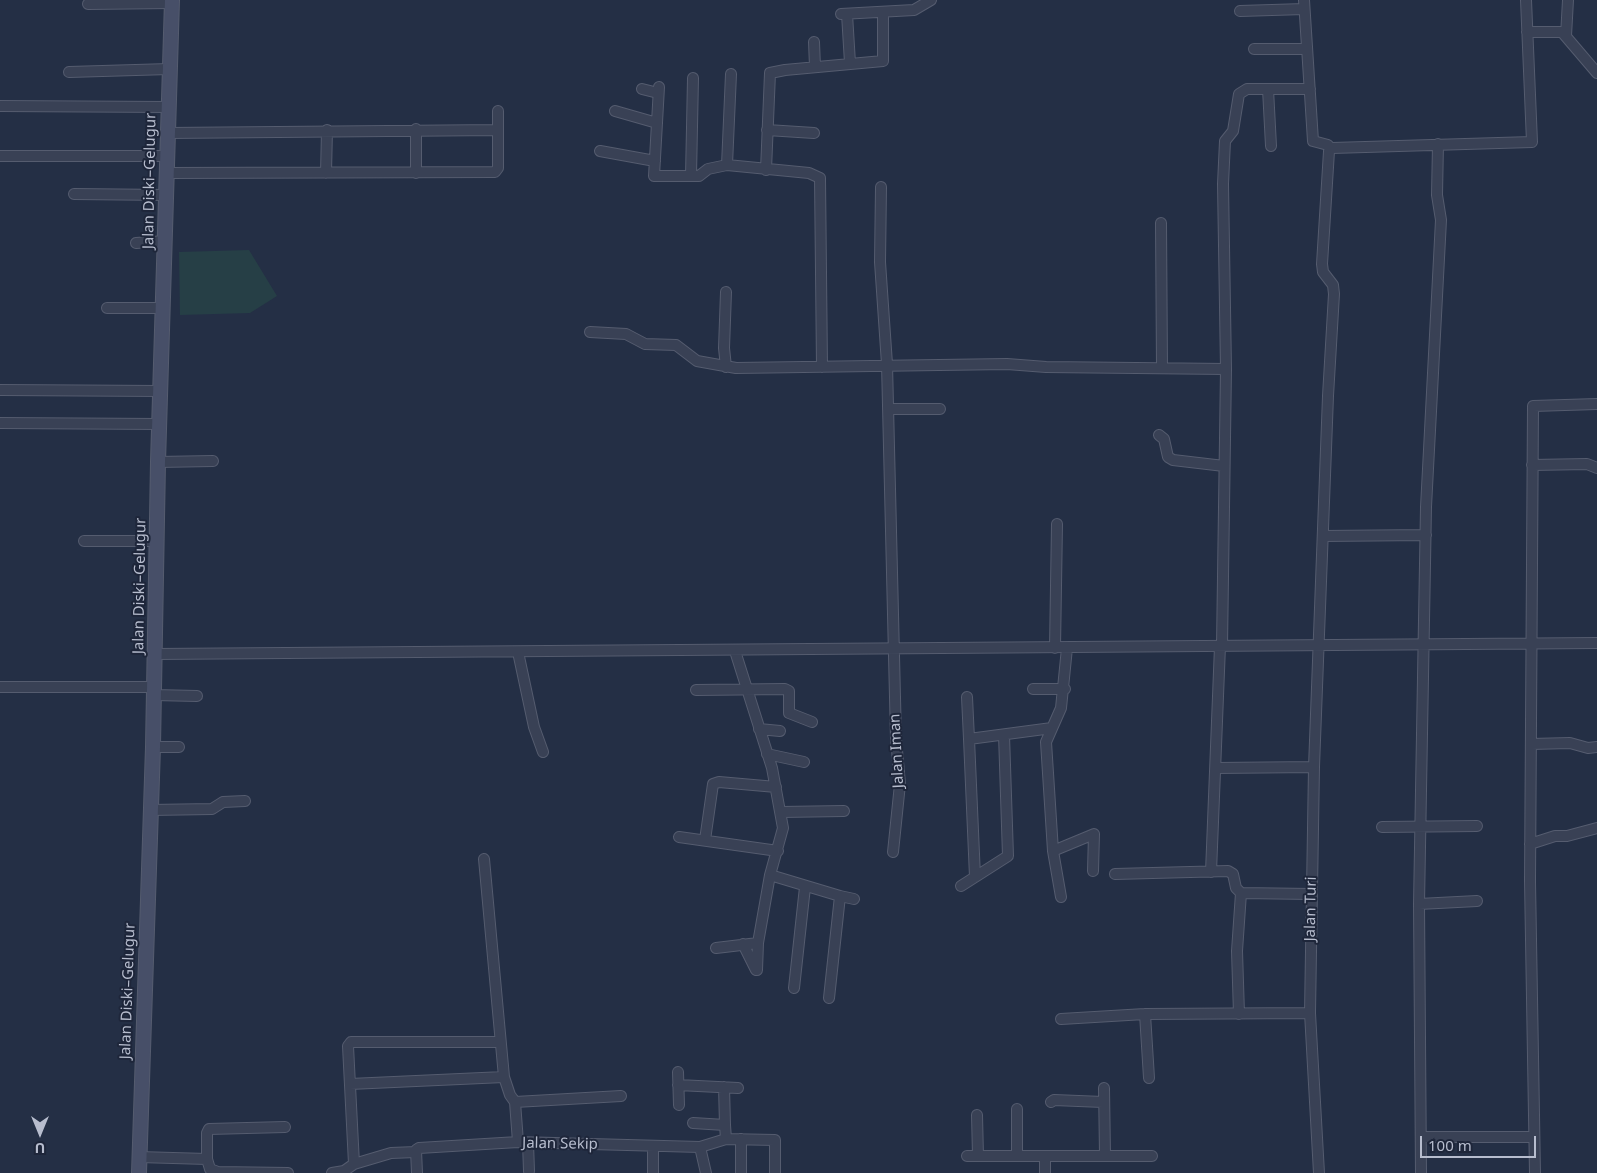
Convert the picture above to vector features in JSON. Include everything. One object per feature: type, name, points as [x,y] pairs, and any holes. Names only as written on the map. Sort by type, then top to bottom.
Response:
[{"type":"main road","name":"Jalan Diski–Gelugur","points":[[139,1173],[153,747],[158,462],[172,1]]},
{"type":"street","points":[[850,63],[844,14],[914,10],[931,0]]},
{"type":"street","points":[[1240,11],[1304,5],[1313,141],[1328,146],[1330,149],[1532,142],[1526,0]]},
{"type":"street","points":[[1566,36],[1568,0]]},
{"type":"street","points":[[88,4],[172,1]]},
{"type":"street","points":[[766,170],[770,73],[883,61],[883,12]]},
{"type":"street","points":[[1527,32],[1556,31],[1566,36],[1597,73]]},
{"type":"street","points":[[814,42],[816,67]]},
{"type":"street","points":[[1254,49],[1307,49]]},
{"type":"street","points":[[69,72],[169,69]]},
{"type":"street","points":[[727,164],[731,74]]},
{"type":"street","points":[[691,176],[693,78]]},
{"type":"street","points":[[1211,872],[1221,646],[1226,369],[1223,272],[1226,141],[1233,131],[1239,94],[1248,89],[1310,88]]},
{"type":"street","points":[[642,89],[659,90],[654,176],[691,176],[727,164],[766,170],[809,173],[820,178],[822,367]]},
{"type":"street","points":[[1268,89],[1271,146]]},
{"type":"street","points":[[0,106],[168,107]]},
{"type":"street","points":[[167,173],[496,172],[498,168],[498,111]]},
{"type":"street","points":[[615,111],[657,123]]},
{"type":"street","points":[[168,133],[416,129],[498,130]]},
{"type":"street","points":[[416,129],[416,172]]},
{"type":"street","points":[[326,173],[327,130]]},
{"type":"street","points":[[767,130],[814,133]]},
{"type":"street","points":[[1421,1173],[1422,1137],[1418,986],[1420,826],[1426,535],[1441,220],[1437,195],[1438,144]]},
{"type":"street","name":"Jalan Turi","points":[[1319,1173],[1310,1013],[1311,894],[1314,767],[1334,294],[1333,285],[1323,272],[1322,264],[1330,149]]},
{"type":"street","points":[[600,151],[655,161]]},
{"type":"street","points":[[0,156],[168,156]]},
{"type":"street","name":"Jalan Iman","points":[[881,187],[880,262],[887,364],[896,739],[900,784],[893,852]]},
{"type":"street","points":[[74,194],[167,194]]},
{"type":"street","points":[[1161,223],[1162,368]]},
{"type":"street","points":[[136,243],[166,241]]},
{"type":"street","points":[[726,292],[724,348],[726,367]]},
{"type":"street","points":[[107,308],[163,308]]},
{"type":"street","points":[[590,332],[626,334],[645,344],[676,345],[697,361],[726,367],[1007,364],[1046,367],[1226,369]]},
{"type":"street","points":[[1,390],[161,391]]},
{"type":"street","points":[[1535,1173],[1530,844],[1533,406],[1597,404]]},
{"type":"street","points":[[888,409],[940,409]]},
{"type":"street","points":[[0,423],[160,424]]},
{"type":"street","points":[[1159,435],[1164,438],[1168,457],[1173,460],[1224,466]]},
{"type":"street","points":[[158,462],[213,461]]},
{"type":"street","points":[[1532,465],[1587,464],[1597,468]]},
{"type":"street","points":[[1055,648],[1057,524]]},
{"type":"street","points":[[1323,536],[1426,535]]},
{"type":"street","points":[[84,542],[158,541]]},
{"type":"street","points":[[155,654],[894,650],[1320,644],[1597,644]]},
{"type":"street","points":[[1061,897],[1053,851],[1046,742],[1061,708],[1065,689],[1067,648]]},
{"type":"street","points":[[735,650],[776,787],[783,828],[770,875],[758,943],[757,970],[743,944]]},
{"type":"street","points":[[518,652],[534,728],[543,752]]},
{"type":"street","points":[[0,687],[154,691],[197,696]]},
{"type":"street","points":[[1033,689],[1065,689]]},
{"type":"street","points":[[696,690],[788,690],[789,713],[812,722]]},
{"type":"street","points":[[967,697],[975,877]]},
{"type":"street","points":[[969,739],[1052,728]]},
{"type":"street","points":[[759,729],[780,732]]},
{"type":"street","points":[[961,886],[1008,856],[1004,735]]},
{"type":"street","points":[[1531,744],[1570,743],[1588,748],[1597,747]]},
{"type":"street","points":[[153,747],[179,747]]},
{"type":"street","points":[[767,754],[804,762]]},
{"type":"street","points":[[1216,768],[1314,767]]},
{"type":"street","points":[[706,840],[713,784],[720,782],[776,787]]},
{"type":"street","points":[[150,810],[212,808],[223,802],[245,801]]},
{"type":"street","points":[[781,812],[844,810]]},
{"type":"street","points":[[1382,827],[1477,826]]},
{"type":"street","points":[[1530,844],[1555,836],[1567,836],[1597,828]]},
{"type":"street","points":[[1053,851],[1094,834],[1093,870]]},
{"type":"street","points":[[679,837],[778,851]]},
{"type":"street","points":[[484,859],[504,1077],[510,1095],[516,1102],[529,1171]]},
{"type":"street","points":[[1115,874],[1231,872],[1235,877],[1236,888],[1241,893],[1311,894]]},
{"type":"street","points":[[770,875],[804,887],[854,899]]},
{"type":"street","points":[[794,988],[804,887]]},
{"type":"street","points":[[1238,1014],[1237,951],[1241,893]]},
{"type":"street","points":[[829,998],[840,896]]},
{"type":"street","points":[[1419,904],[1477,901]]},
{"type":"street","points":[[716,948],[758,943]]},
{"type":"street","points":[[1062,1019],[1145,1014],[1310,1013]]},
{"type":"street","points":[[1145,1014],[1149,1078]]},
{"type":"street","points":[[354,1164],[348,1046],[351,1042],[500,1042]]},
{"type":"street","points":[[678,1072],[679,1105]]},
{"type":"street","points":[[350,1084],[504,1077]]},
{"type":"street","points":[[678,1086],[738,1088]]},
{"type":"street","points":[[724,1087],[726,1139]]},
{"type":"street","points":[[1104,1088],[1104,1155]]},
{"type":"street","points":[[516,1102],[621,1096]]},
{"type":"street","points":[[1051,1102],[1054,1100],[1103,1102]]},
{"type":"street","points":[[1017,1109],[1017,1156]]},
{"type":"street","points":[[977,1114],[972,1156],[1152,1156]]},
{"type":"street","points":[[693,1123],[725,1125]]},
{"type":"street","points":[[285,1127],[209,1129],[207,1133],[207,1159],[210,1169],[218,1172],[288,1173]]},
{"type":"street","points":[[1422,1137],[1534,1137]]},
{"type":"street","points":[[706,1173],[700,1148],[726,1139],[741,1139],[775,1140],[775,1173]]},
{"type":"street","points":[[741,1139],[741,1173]]},
{"type":"street","name":"Jalan Sekip","points":[[332,1173],[344,1171],[354,1164],[390,1153],[416,1152],[420,1148],[523,1143],[700,1148]]},
{"type":"street","points":[[653,1146],[653,1173]]},
{"type":"street","points":[[416,1152],[417,1173]]},
{"type":"street","points":[[1045,1156],[1045,1173]]},
{"type":"street","points":[[140,1157],[207,1159]]},
{"type":"green space","points":[[249,250],[277,296],[250,313],[180,315],[179,252]]}]
